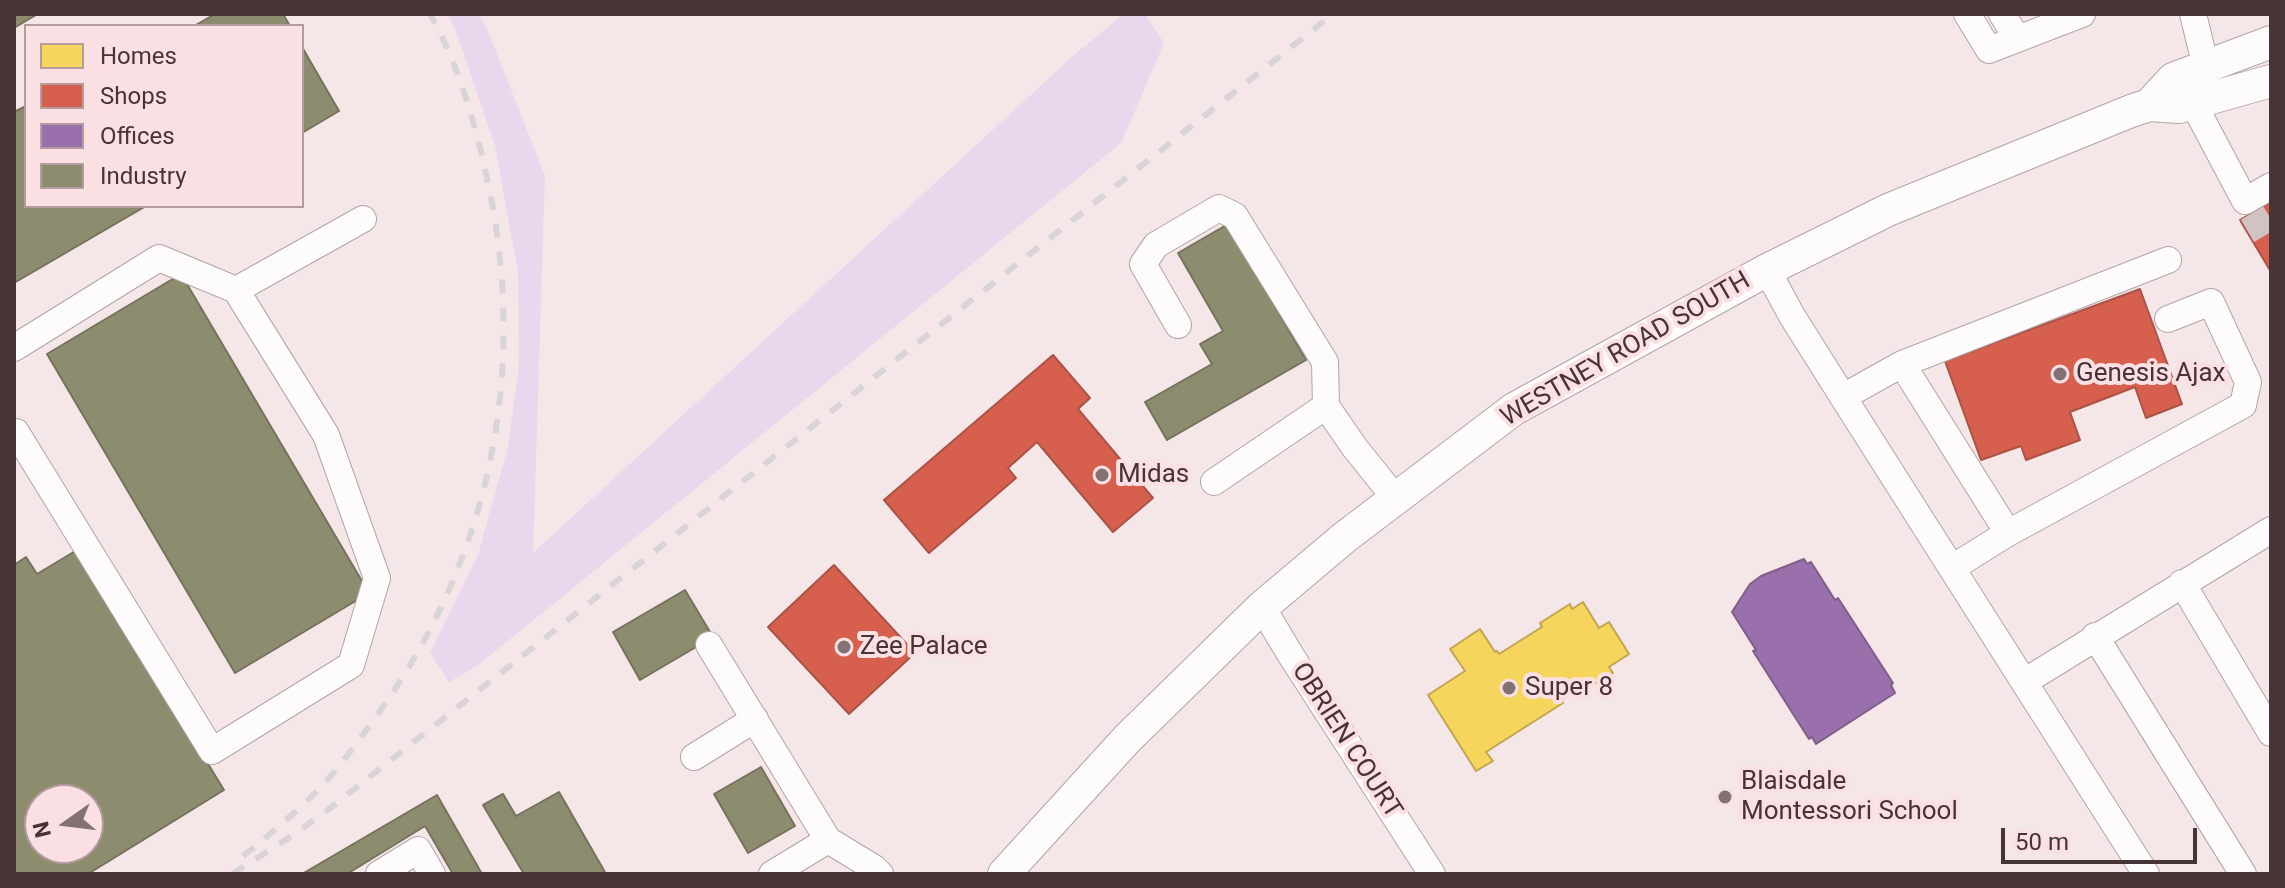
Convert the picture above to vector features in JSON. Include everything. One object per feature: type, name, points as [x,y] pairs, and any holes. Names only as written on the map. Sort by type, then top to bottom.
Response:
[{"type":"main road","name":"WESTNEY ROAD SOUTH","points":[[1004,874],[1127,739],[1262,607],[1345,537],[1514,409],[1767,270],[1888,210],[2149,105],[2173,79],[2271,42]]},
{"type":"main road","name":"WESTNEY ROAD SOUTH","points":[[2149,105],[2179,107],[2270,82]]},
{"type":"street","points":[[1967,14],[1989,50],[2057,20]]},
{"type":"street","points":[[2002,14],[2057,20]]},
{"type":"street","points":[[2193,14],[2206,67]]},
{"type":"street","points":[[2193,103],[2249,207],[2271,186]]},
{"type":"street","points":[[1178,325],[1143,264],[1156,245],[1219,208],[1235,216],[1325,362],[1326,406],[1396,499]]},
{"type":"street","points":[[236,290],[363,219]]},
{"type":"street","points":[[14,348],[159,258],[236,290],[326,435],[377,578],[351,665],[212,751],[14,433]]},
{"type":"street","points":[[1843,397],[1902,364],[2168,260]]},
{"type":"street","points":[[1767,270],[1792,316],[2146,874]]},
{"type":"street","points":[[1952,568],[2008,533],[2243,405],[2248,382],[2211,302],[2168,319]]},
{"type":"street","points":[[1902,364],[2008,533]]},
{"type":"street","points":[[1214,482],[1326,406]]},
{"type":"street","points":[[2024,682],[2182,583],[2269,534]]},
{"type":"street","points":[[2182,583],[2271,733]]},
{"type":"street","name":"OBRIEN COURT","points":[[1262,607],[1432,874]]},
{"type":"street","points":[[2095,636],[2243,874]]},
{"type":"street","points":[[709,645],[828,840],[880,874]]},
{"type":"street","points":[[694,757],[755,719]]},
{"type":"street","points":[[772,874],[828,840]]},
{"type":"street","points":[[379,874],[418,850],[432,874]]},
{"type":"shaded area","points":[[447,14],[478,14],[486,26],[545,176],[533,553],[1074,55],[1124,14],[1145,14],[1164,43],[1121,143],[477,666],[449,682],[430,653],[478,555],[508,447],[519,365],[518,273],[495,146],[455,28]]},
{"type":"building: Homes","name":"Super 8","points":[[1583,602],[1599,628],[1609,622],[1629,654],[1609,667],[1613,673],[1585,690],[1582,686],[1561,700],[1563,703],[1486,752],[1493,761],[1476,771],[1428,695],[1465,671],[1450,649],[1480,629],[1499,654],[1542,627],[1540,623],[1570,604],[1572,609]]},
{"type":"building: Shops","points":[[2271,202],[2271,272],[2240,220]]},
{"type":"building: Shops","name":"Genesis Ajax","points":[[2140,289],[2182,404],[2146,418],[2135,387],[2070,412],[2080,440],[2026,460],[2021,446],[1981,460],[1945,361]]},
{"type":"building: Shops","points":[[1053,355],[1090,398],[1078,409],[1153,498],[1113,532],[1037,442],[1008,468],[1016,478],[929,553],[884,500]]},
{"type":"building: Shops","points":[[834,565],[915,653],[849,714],[768,627]]},
{"type":"building: Offices","points":[[1804,559],[1807,564],[1811,562],[1835,600],[1838,598],[1893,683],[1895,693],[1816,744],[1812,737],[1809,739],[1753,651],[1756,650],[1732,612],[1750,584],[1761,576]]},
{"type":"building: Industry","points":[[14,14],[35,14],[36,15],[14,28]]},
{"type":"building: Industry","points":[[215,14],[283,14],[289,24],[198,24]]},
{"type":"building: Industry","points":[[304,50],[339,111],[304,132]]},
{"type":"building: Industry","points":[[24,107],[24,208],[143,208],[14,283],[14,112]]},
{"type":"building: Industry","points":[[1228,224],[1306,360],[1167,440],[1145,402],[1212,364],[1200,344],[1223,331],[1178,253]]},
{"type":"building: Industry","points":[[181,274],[369,593],[235,673],[47,354]]},
{"type":"building: Industry","points":[[77,550],[224,790],[88,874],[14,874],[14,565],[26,557],[37,574]]},
{"type":"building: Industry","points":[[685,590],[713,637],[640,680],[613,632]]},
{"type":"building: Industry","points":[[761,767],[795,826],[748,853],[714,794]]},
{"type":"building: Industry","points":[[559,792],[606,874],[524,874],[483,805],[503,794],[516,816]]},
{"type":"building: Industry","points":[[437,795],[482,874],[453,874],[425,826],[347,874],[302,874]]},
{"type":"tunnel","points":[[2252,213],[2271,245]]},
{"type":"railway","points":[[243,856],[298,809],[333,773],[380,711],[419,650],[450,587],[475,521],[492,454],[501,385],[503,316],[498,245],[486,174],[471,113],[449,52],[430,14]]},
{"type":"railway","points":[[232,874],[324,813],[1333,14]]},
{"type":"place","name":"Genesis Ajax","points":[[2060,374]]},
{"type":"place","name":"Midas","points":[[1102,475]]},
{"type":"place","name":"Zee Palace","points":[[844,647]]},
{"type":"place","name":"Super 8","points":[[1509,688]]},
{"type":"place","name":"Blaisdale Montessori School","points":[[1725,797]]}]
